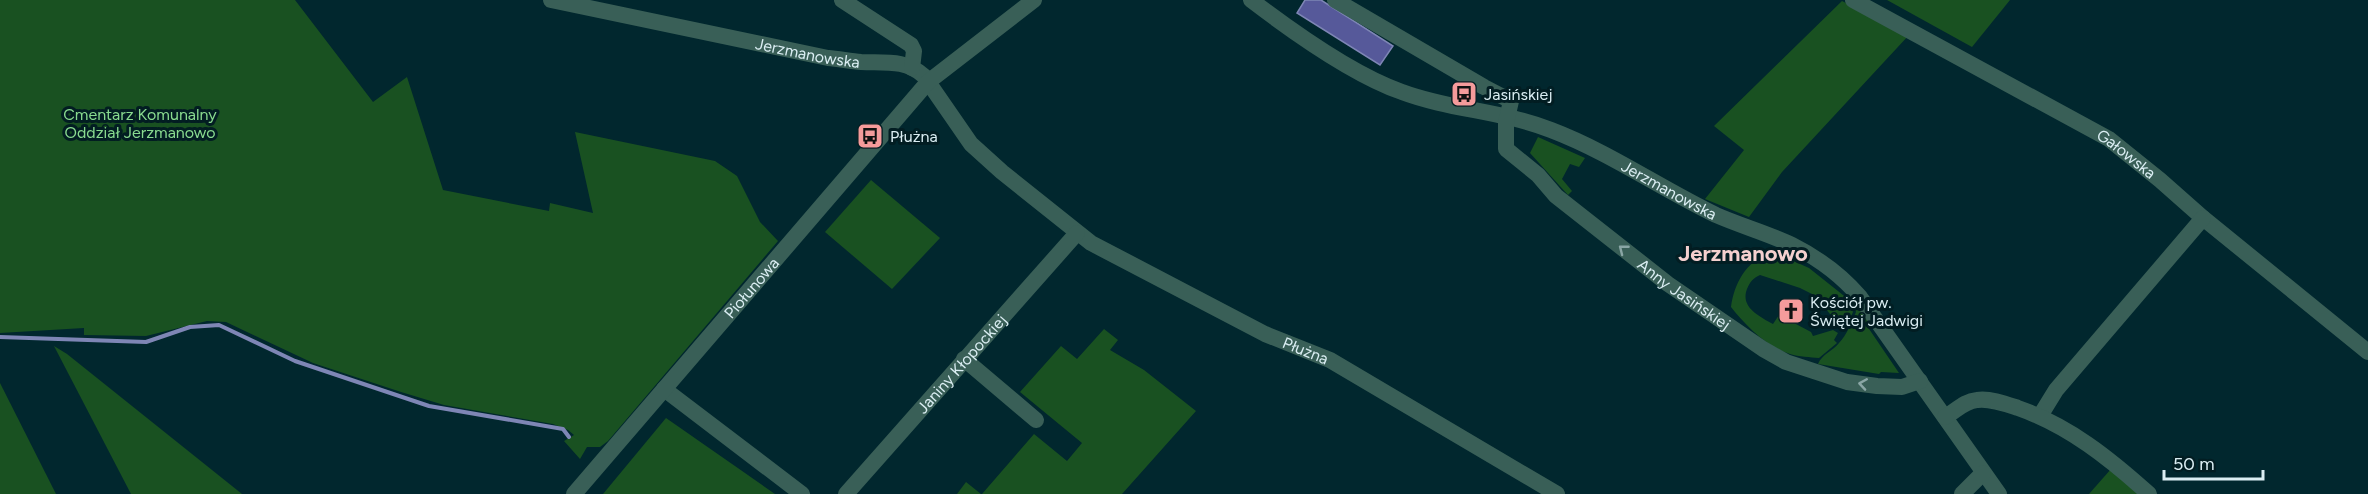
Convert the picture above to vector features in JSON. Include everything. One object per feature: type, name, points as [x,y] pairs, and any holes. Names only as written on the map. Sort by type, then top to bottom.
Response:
[{"type":"street","name":"Jerzmanowska","points":[[551,0],[828,58],[900,63],[912,68]]},
{"type":"street","points":[[842,0],[910,45],[914,51],[912,68],[928,82],[1034,0]]},
{"type":"street","name":"Jerzmanowska","points":[[1251,0],[1273,7],[1322,49],[1392,88],[1432,101],[1508,117],[1568,137],[1682,199],[1812,256],[1848,283],[1860,297],[1999,494]]},
{"type":"street","points":[[1335,0],[1511,101],[1508,117]]},
{"type":"street","name":"Gałowska","points":[[1853,0],[2109,139],[2368,352]]},
{"type":"street","name":"Płużna","points":[[928,82],[971,144],[1077,233],[1099,248],[1265,334],[1330,360],[1557,494]]},
{"type":"street","name":"Piołunowa","points":[[574,494],[928,82]]},
{"type":"street","name":"Anny Jasińskiej","points":[[1508,117],[1506,149],[1538,176],[1556,196],[1668,284],[1763,349],[1786,362],[1847,382],[1902,387],[1920,381]]},
{"type":"street","points":[[2040,416],[2056,390],[2203,218]]},
{"type":"street","name":"Janiny Kłopockiej","points":[[846,494],[1077,233]]},
{"type":"street","points":[[964,358],[1036,420]]},
{"type":"street","points":[[664,389],[802,494]]},
{"type":"street","points":[[1945,417],[1965,403],[1978,399],[2006,404],[2040,416],[2087,442],[2149,494]]},
{"type":"street","points":[[1962,494],[1983,473]]},
{"type":"green space","name":"Cmentarz Komunalny Oddział Jerzmanowo","points":[[0,0],[295,0],[373,102],[407,77],[443,190],[549,211],[550,203],[593,213],[575,132],[715,161],[737,176],[760,222],[778,241],[608,441],[600,447],[587,447],[580,459],[564,441],[574,435],[553,424],[444,405],[401,392],[313,363],[226,322],[207,321],[146,336],[84,335],[84,328],[0,333]]},
{"type":"green space","points":[[1887,0],[2010,0],[1972,47]]},
{"type":"green space","points":[[1842,1],[1909,35],[1782,172],[1749,217],[1705,199],[1744,150],[1714,126]]},
{"type":"green space","points":[[1538,137],[1585,158],[1579,167],[1570,164],[1562,179],[1572,191],[1568,195],[1530,153]]},
{"type":"green space","points":[[871,180],[940,238],[892,289],[825,232]]},
{"type":"green space","points":[[1769,254],[1780,255],[1809,268],[1848,299],[1853,312],[1849,321],[1830,314],[1814,295],[1800,288],[1760,275],[1748,287],[1746,301],[1748,306],[1773,324],[1779,315],[1811,332],[1813,336],[1833,330],[1838,333],[1834,340],[1837,343],[1819,358],[1781,351],[1750,328],[1731,307],[1742,274],[1754,262]]},
{"type":"green space","points":[[1850,297],[1869,320],[1865,323],[1899,373],[1881,372],[1879,374],[1818,364],[1837,346],[1849,329],[1856,312]]},
{"type":"green space","points":[[1104,329],[1118,340],[1110,350],[1144,370],[1196,411],[1122,494],[982,494],[1034,434],[1067,461],[1082,443],[1020,392],[1061,346],[1077,359]]},
{"type":"green space","points":[[54,346],[67,354],[242,494],[131,494]]},
{"type":"green space","points":[[0,383],[56,494],[0,494]]},
{"type":"green space","points":[[666,418],[775,494],[603,494]]},
{"type":"green space","points":[[2111,469],[2139,494],[2089,494]]},
{"type":"green space","points":[[966,482],[981,494],[957,494]]},
{"type":"water","points":[[1305,0],[1321,0],[1393,46],[1380,65],[1297,13]]},
{"type":"waterway","points":[[0,337],[146,342],[190,327],[219,325],[295,361],[429,406],[563,429],[569,437]]},
{"type":"place","name":"Jasińskiej","points":[[1464,94]]},
{"type":"place","name":"Płużna","points":[[870,136]]},
{"type":"place","name":"Kościół pw. Świętej Jadwigi","points":[[1791,311]]},
{"type":"district","name":"Jerzmanowo","points":[[1743,253]]}]
